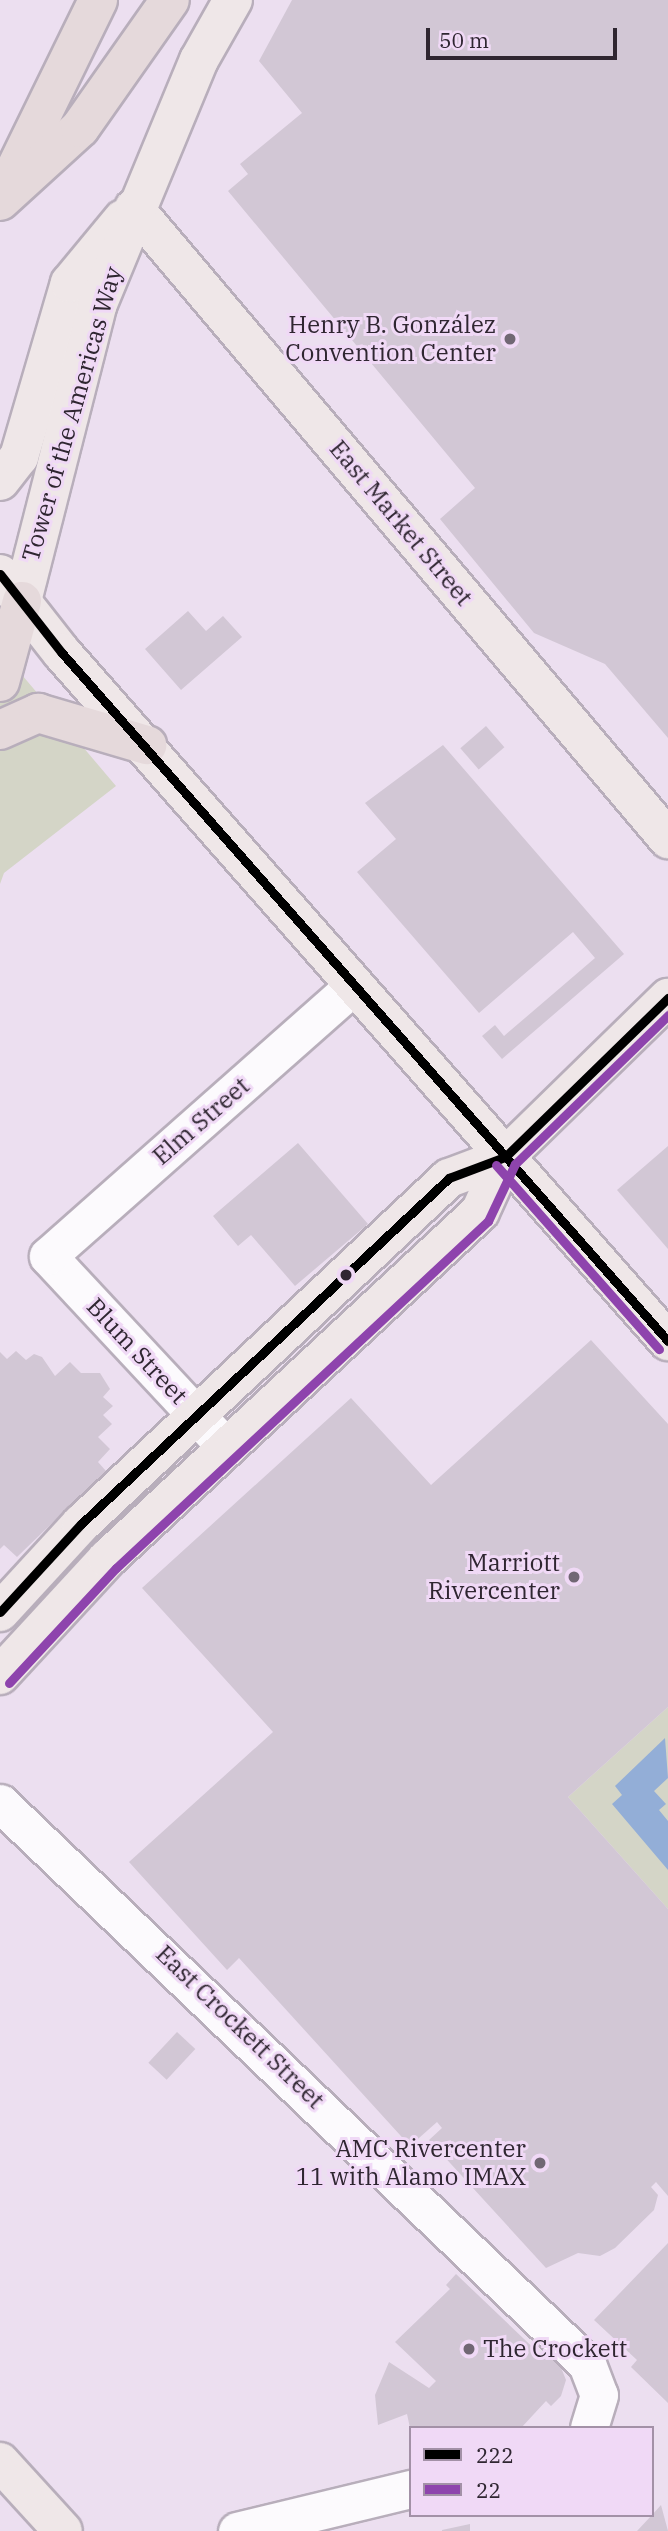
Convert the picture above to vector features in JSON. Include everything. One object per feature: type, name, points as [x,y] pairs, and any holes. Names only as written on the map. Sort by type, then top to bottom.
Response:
[{"type":"highway","points":[[0,201],[98,0]]},
{"type":"highway","points":[[0,201],[80,128],[170,0]]},
{"type":"highway","points":[[0,682],[11,587]]},
{"type":"highway","points":[[0,730],[38,713],[147,745]]},
{"type":"main road","name":"Tower of the Americas Way","points":[[11,587],[97,306],[134,208],[233,0]]},
{"type":"main road","points":[[0,481],[19,457],[70,283],[91,250],[134,208]]},
{"type":"main road","name":"East Market Street","points":[[134,208],[668,839]]},
{"type":"main road","points":[[11,587],[353,986],[668,1341]]},
{"type":"main road","points":[[0,1675],[107,1559],[480,1212],[505,1157],[668,998]]},
{"type":"main road","points":[[0,1612],[196,1415],[449,1178],[505,1157]]},
{"type":"main road","points":[[0,2462],[62,2531]]},
{"type":"street","name":"Elm Street","points":[[48,1256],[353,986]]},
{"type":"street","name":"Blum Street","points":[[48,1256],[226,1447]]},
{"type":"street","name":"East Crockett Street","points":[[0,1804],[369,2150],[587,2364],[599,2395],[592,2421]]},
{"type":"street","points":[[237,2531],[409,2489]]},
{"type":"shaded area","points":[[0,649],[116,786],[4,873],[0,884]]},
{"type":"shaded area","points":[[668,1707],[668,1909],[568,1797]]},
{"type":"water","points":[[665,1738],[668,1778],[654,1791],[666,1804],[659,1810],[668,1821],[668,1870],[612,1804],[622,1795],[615,1786]]},
{"type":"building","name":"Henry B. González Convention Center","points":[[292,0],[668,0],[668,738],[605,664],[534,633],[440,519],[475,488],[228,191],[248,174],[240,164],[302,113],[259,61]]},
{"type":"building","points":[[188,611],[206,631],[223,616],[242,637],[181,690],[145,649]]},
{"type":"building","points":[[486,726],[504,747],[479,769],[460,748]]},
{"type":"building","points":[[443,745],[624,954],[502,1059],[482,1036],[495,1025],[504,1036],[595,958],[573,932],[479,1013],[357,872],[396,839],[365,803]]},
{"type":"building","points":[[298,1143],[368,1224],[295,1286],[251,1235],[238,1246],[213,1216]]},
{"type":"building","points":[[668,1146],[668,1249],[617,1190]]},
{"type":"building","points":[[591,1340],[668,1424],[668,1707],[568,1797],[668,1909],[668,2196],[656,2182],[651,2187],[658,2195],[654,2210],[615,2248],[600,2256],[578,2253],[546,2268],[429,2140],[442,2128],[437,2122],[410,2146],[239,1958],[227,1970],[129,1862],[273,1732],[142,1588],[351,1398],[431,1485]]},
{"type":"building","points":[[16,1351],[26,1360],[34,1354],[42,1357],[55,1376],[70,1362],[81,1373],[100,1373],[110,1389],[103,1397],[113,1406],[103,1415],[112,1424],[98,1437],[110,1449],[98,1462],[106,1471],[17,1557],[4,1545],[0,1549],[0,1352],[7,1359]]},
{"type":"building","points":[[177,2032],[195,2049],[167,2080],[148,2063]]},
{"type":"building","points":[[668,2243],[668,2403],[631,2367],[637,2360],[594,2320]]},
{"type":"building","name":"The Crockett","points":[[456,2274],[545,2359],[550,2354],[560,2365],[566,2380],[561,2396],[551,2406],[546,2401],[523,2426],[410,2426],[407,2414],[378,2425],[375,2395],[389,2362],[429,2388],[436,2381],[395,2342],[450,2289],[446,2285]]},
{"type":"building","points":[[661,2505],[668,2531],[637,2531],[650,2517],[654,2517],[654,2513]]},
{"type":"building","points":[[470,2524],[470,2531],[442,2531],[442,2530]]},
{"type":"transit line","name":"222","points":[[0,574],[62,653],[668,1341]]},
{"type":"transit line","name":"222","points":[[0,1612],[81,1524],[449,1178],[505,1157],[668,998]]},
{"type":"transit line","name":"22","points":[[9,1683],[116,1568],[488,1221],[515,1164],[668,1015]]},
{"type":"transit line","name":"22","points":[[496,1165],[659,1349]]},
{"type":"place","name":"Henry B. González Convention Center","points":[[510,339]]},
{"type":"place","name":"Marriott Rivercenter","points":[[574,1577]]},
{"type":"place","name":"AMC Rivercenter 11 with Alamo IMAX","points":[[540,2163]]},
{"type":"place","name":"The Crockett","points":[[469,2349]]}]
